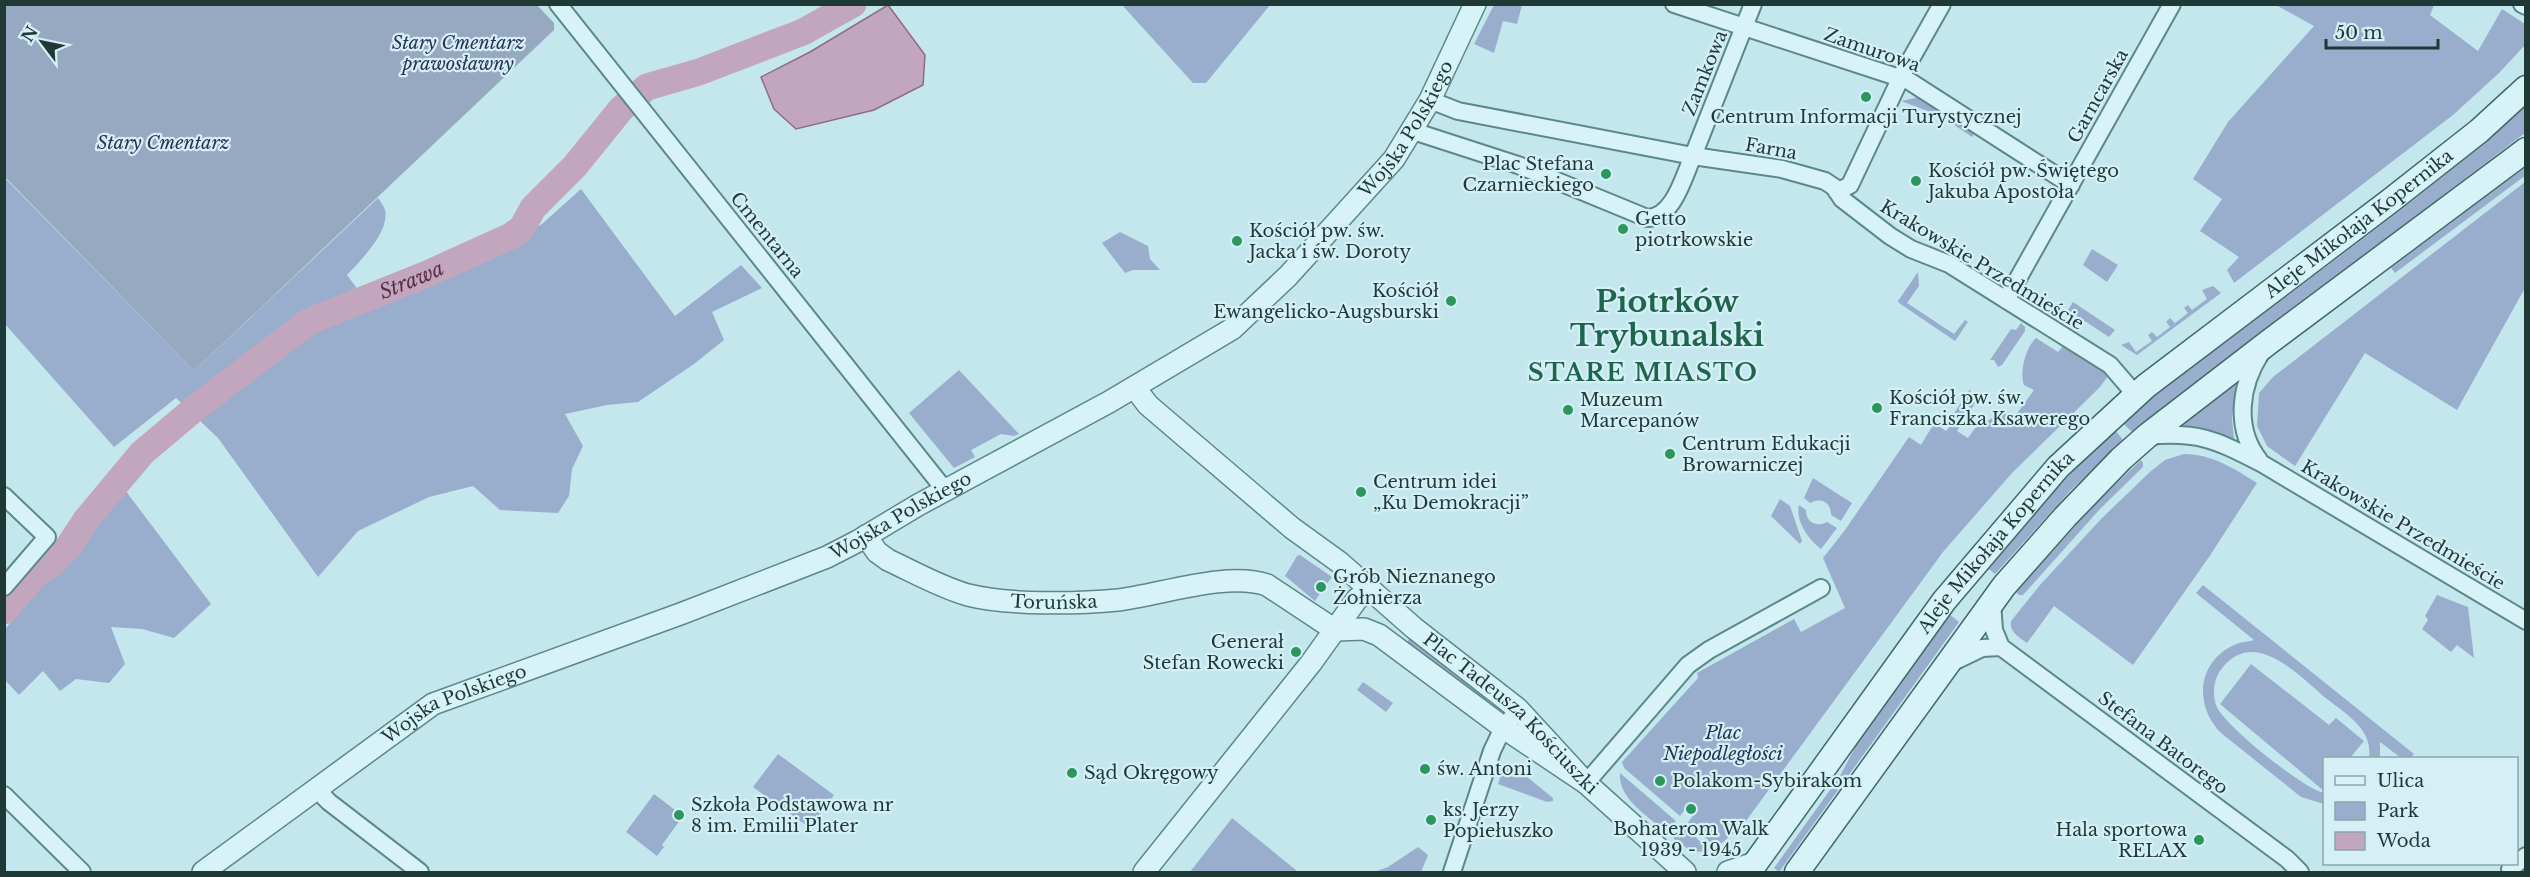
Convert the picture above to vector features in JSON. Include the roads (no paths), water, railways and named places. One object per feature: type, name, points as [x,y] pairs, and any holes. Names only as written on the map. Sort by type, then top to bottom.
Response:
[{"type":"main road","name":"Aleje Mikołaja Kopernika","points":[[1752,868],[1944,601],[2058,467],[2135,394],[2390,201],[2479,131],[2526,88]]},
{"type":"main road","name":"Aleje Mikołaja Kopernika","points":[[1797,873],[1992,602],[2065,516],[2121,459],[2147,436],[2269,342],[2526,150]]},
{"type":"street","name":"Cmentarna","points":[[558,4],[945,490]]},
{"type":"street","name":"Wojska Polskiego","points":[[203,873],[433,704],[807,566],[867,536],[891,520],[1135,388],[1213,342],[1257,307],[1378,178],[1413,131],[1475,4]]},
{"type":"street","name":"Zamurowa","points":[[1674,4],[1916,84],[2071,185]]},
{"type":"street","name":"Zamkowa","points":[[1693,156],[1752,4]]},
{"type":"street","points":[[1837,192],[1850,185],[1901,78],[1942,4]]},
{"type":"street","name":"Garncarska","points":[[2006,300],[2172,4]]},
{"type":"street","points":[[1413,131],[1518,165],[1650,218],[1662,214],[1669,206],[1693,156],[1458,111],[1430,100]]},
{"type":"street","name":"Farna","points":[[1693,156],[1806,175],[1823,180],[1834,187],[1837,192]]},
{"type":"street","name":"Krakowskie Przedmieście","points":[[1837,192],[1842,199],[1890,236],[1911,249],[1949,264],[2110,365],[2135,394]]},
{"type":"street","name":"Krakowskie Przedmieście","points":[[2262,463],[2247,442],[2242,414],[2249,373],[2269,342]]},
{"type":"street","name":"Plac Tadeusza Kościuszki","points":[[1135,388],[1148,405],[1292,528],[1339,562],[1381,600],[1518,708],[1586,783]]},
{"type":"street","name":"Krakowskie Przedmieście","points":[[2147,436],[2179,433],[2218,441],[2262,463],[2526,621]]},
{"type":"street","points":[[4,496],[47,537],[4,587]]},
{"type":"street","name":"Toruńska","points":[[867,536],[877,552],[888,560],[968,595],[1004,600],[1060,602],[1118,600],[1227,581],[1258,582],[1279,591],[1335,630]]},
{"type":"street","points":[[1685,873],[1586,783],[1688,664],[1821,588]]},
{"type":"street","points":[[1144,873],[1290,691],[1360,596],[1366,593],[1381,600]]},
{"type":"street","name":"Plac Tadeusza Kościuszki","points":[[1359,628],[1381,600]]},
{"type":"street","points":[[1945,666],[1982,648],[2001,647],[1994,630],[1992,602]]},
{"type":"street","name":"Plac Tadeusza Kościuszki","points":[[1335,630],[1359,628],[1387,640],[1504,728],[1586,783]]},
{"type":"street","name":"Stefana Batorego","points":[[2001,647],[2287,859],[2300,873]]},
{"type":"street","points":[[1452,873],[1492,751],[1518,708]]},
{"type":"street","points":[[321,786],[324,797],[329,802],[420,873]]},
{"type":"street","points":[[4,795],[82,873]]},
{"type":"street","points":[[2510,869],[2515,865]]},
{"type":"street","points":[[1728,873],[1752,868]]},
{"type":"water","points":[[888,5],[925,55],[923,85],[874,110],[796,129],[774,109],[761,77],[810,52]]},
{"type":"waterway","name":"Strawa","points":[[4,611],[37,573],[52,564],[69,546],[86,520],[142,453],[193,410],[308,322],[427,274],[511,236],[522,228],[533,208],[575,166],[621,109],[647,87],[699,72],[803,32],[853,4]]},
{"type":"place","name":"Centrum Informacji Turystycznej","points":[[1866,97]]},
{"type":"place","name":"Plac Stefana Czarnieckiego","points":[[1606,174]]},
{"type":"place","name":"Kościół pw. Świętego Jakuba Apostoła","points":[[1916,181]]},
{"type":"place","name":"Getto piotrkowskie","points":[[1623,229]]},
{"type":"place","name":"Kościół pw. św. Jacka i św. Doroty","points":[[1237,241]]},
{"type":"place","name":"Kościół Ewangelicko-Augsburski","points":[[1451,301]]},
{"type":"place","name":"Kościół pw. św. Franciszka Ksawerego","points":[[1877,408]]},
{"type":"place","name":"Muzeum Marcepanów","points":[[1568,410]]},
{"type":"place","name":"Centrum Edukacji Browarniczej","points":[[1670,454]]},
{"type":"place","name":"Centrum idei „Ku Demokracji”","points":[[1361,492]]},
{"type":"place","name":"Grób Nieznanego Żołnierza","points":[[1321,587]]},
{"type":"place","name":"Generał Stefan Rowecki","points":[[1296,652]]},
{"type":"place","name":"św. Antoni","points":[[1425,769]]},
{"type":"place","name":"Sąd Okręgowy","points":[[1072,773]]},
{"type":"place","name":"Polakom-Sybirakom","points":[[1660,781]]},
{"type":"place","name":"Bohaterom Walk 1939 - 1945","points":[[1691,809]]},
{"type":"place","name":"Szkoła Podstawowa nr 8 im. Emilii Plater","points":[[679,815]]},
{"type":"place","name":"ks. Jerzy Popiełuszko","points":[[1431,820]]},
{"type":"place","name":"Hala sportowa RELAX","points":[[2199,840]]},
{"type":"district","name":"Piotrków Trybunalski","points":[[1667,319]]},
{"type":"district","name":"STARE MIASTO","points":[[1643,373]]},
{"type":"park label","name":"Stary Cmentarz prawosławny","points":[[458,53]]},
{"type":"park label","name":"Stary Cmentarz","points":[[163,143]]},
{"type":"park label","name":"Plac Niepodległości","points":[[1723,743]]}]
